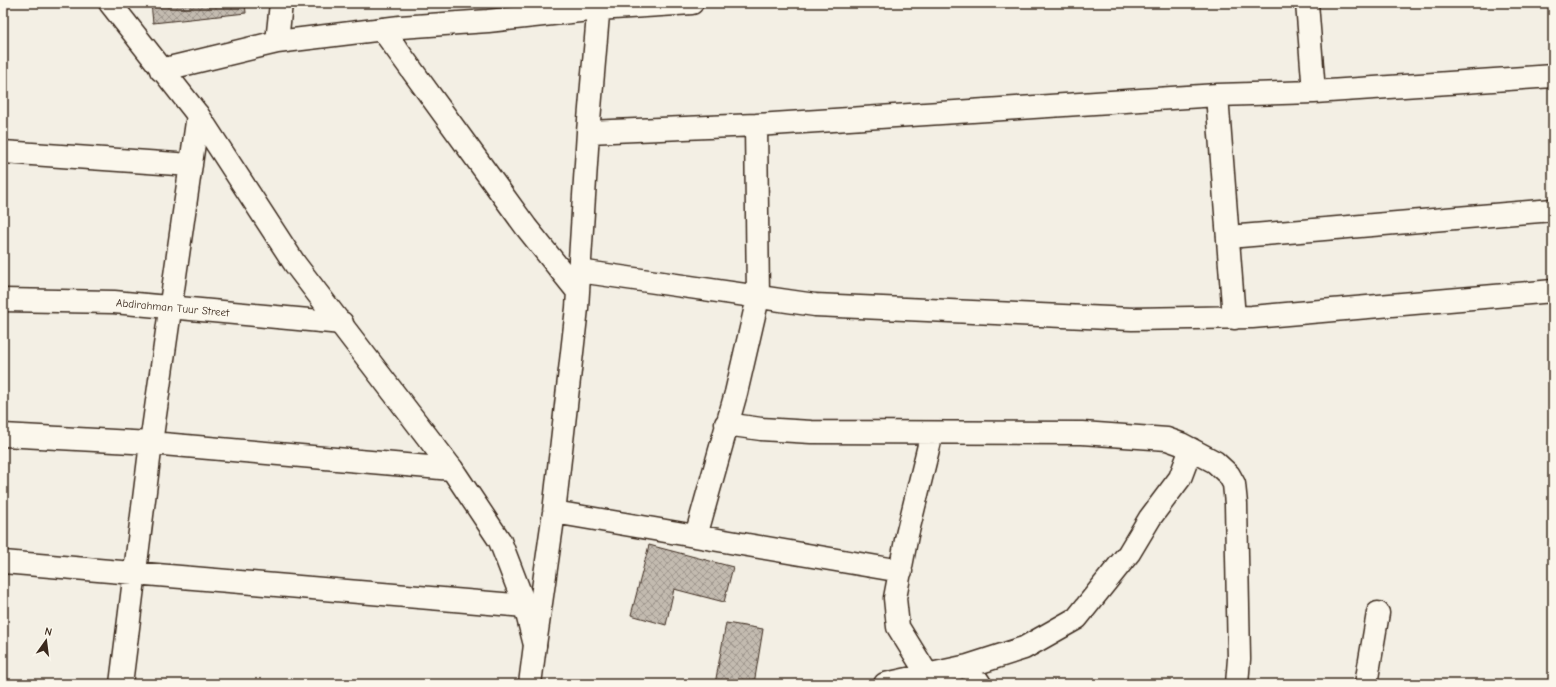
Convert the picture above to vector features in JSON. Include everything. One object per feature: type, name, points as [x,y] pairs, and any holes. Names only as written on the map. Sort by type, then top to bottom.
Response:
[{"type":"street","points":[[110,3],[161,70],[198,115],[296,264],[452,469],[500,542],[525,606],[535,645]]},
{"type":"street","points":[[277,42],[281,3]]},
{"type":"street","points":[[161,70],[277,42],[382,29],[488,21],[599,6],[692,3]]},
{"type":"street","points":[[1307,3],[1314,92]]},
{"type":"street","points":[[530,684],[554,512],[578,292],[588,132],[599,6]]},
{"type":"street","points":[[382,29],[526,227],[578,292]]},
{"type":"street","points":[[588,132],[756,126],[1217,95],[1314,92],[1553,76]]},
{"type":"street","points":[[1217,95],[1234,318]]},
{"type":"street","points":[[121,684],[151,443],[198,115]]},
{"type":"street","points":[[696,536],[726,424],[736,393],[758,298],[756,126]]},
{"type":"street","points":[[3,152],[191,165]]},
{"type":"street","points":[[1228,237],[1553,210]]},
{"type":"street","points":[[579,271],[815,305],[1132,319],[1234,318],[1553,291]]},
{"type":"street","name":"Abdirahman Tuur Street","points":[[3,300],[114,302],[342,323]]},
{"type":"street","points":[[726,424],[761,429],[811,432],[1082,433],[1167,439],[1191,449],[1215,462],[1229,475],[1234,484],[1236,504],[1239,659],[1237,684]]},
{"type":"street","points":[[927,679],[898,627],[895,598],[907,535],[932,433]]},
{"type":"street","points":[[3,435],[151,443],[452,469]]},
{"type":"street","points":[[885,684],[927,679],[1024,648],[1077,618],[1129,553],[1150,518],[1180,478],[1191,449]]},
{"type":"street","points":[[554,512],[901,571]]},
{"type":"street","points":[[3,562],[525,606]]},
{"type":"street","points":[[1366,684],[1378,613]]},
{"type":"street","points":[[968,666],[980,684]]},
{"type":"building","points":[[151,3],[245,3],[246,13],[153,23]]},
{"type":"building","points":[[649,545],[733,567],[724,602],[674,589],[666,625],[631,615]]},
{"type":"building","points":[[726,623],[763,629],[754,684],[715,684]]}]
